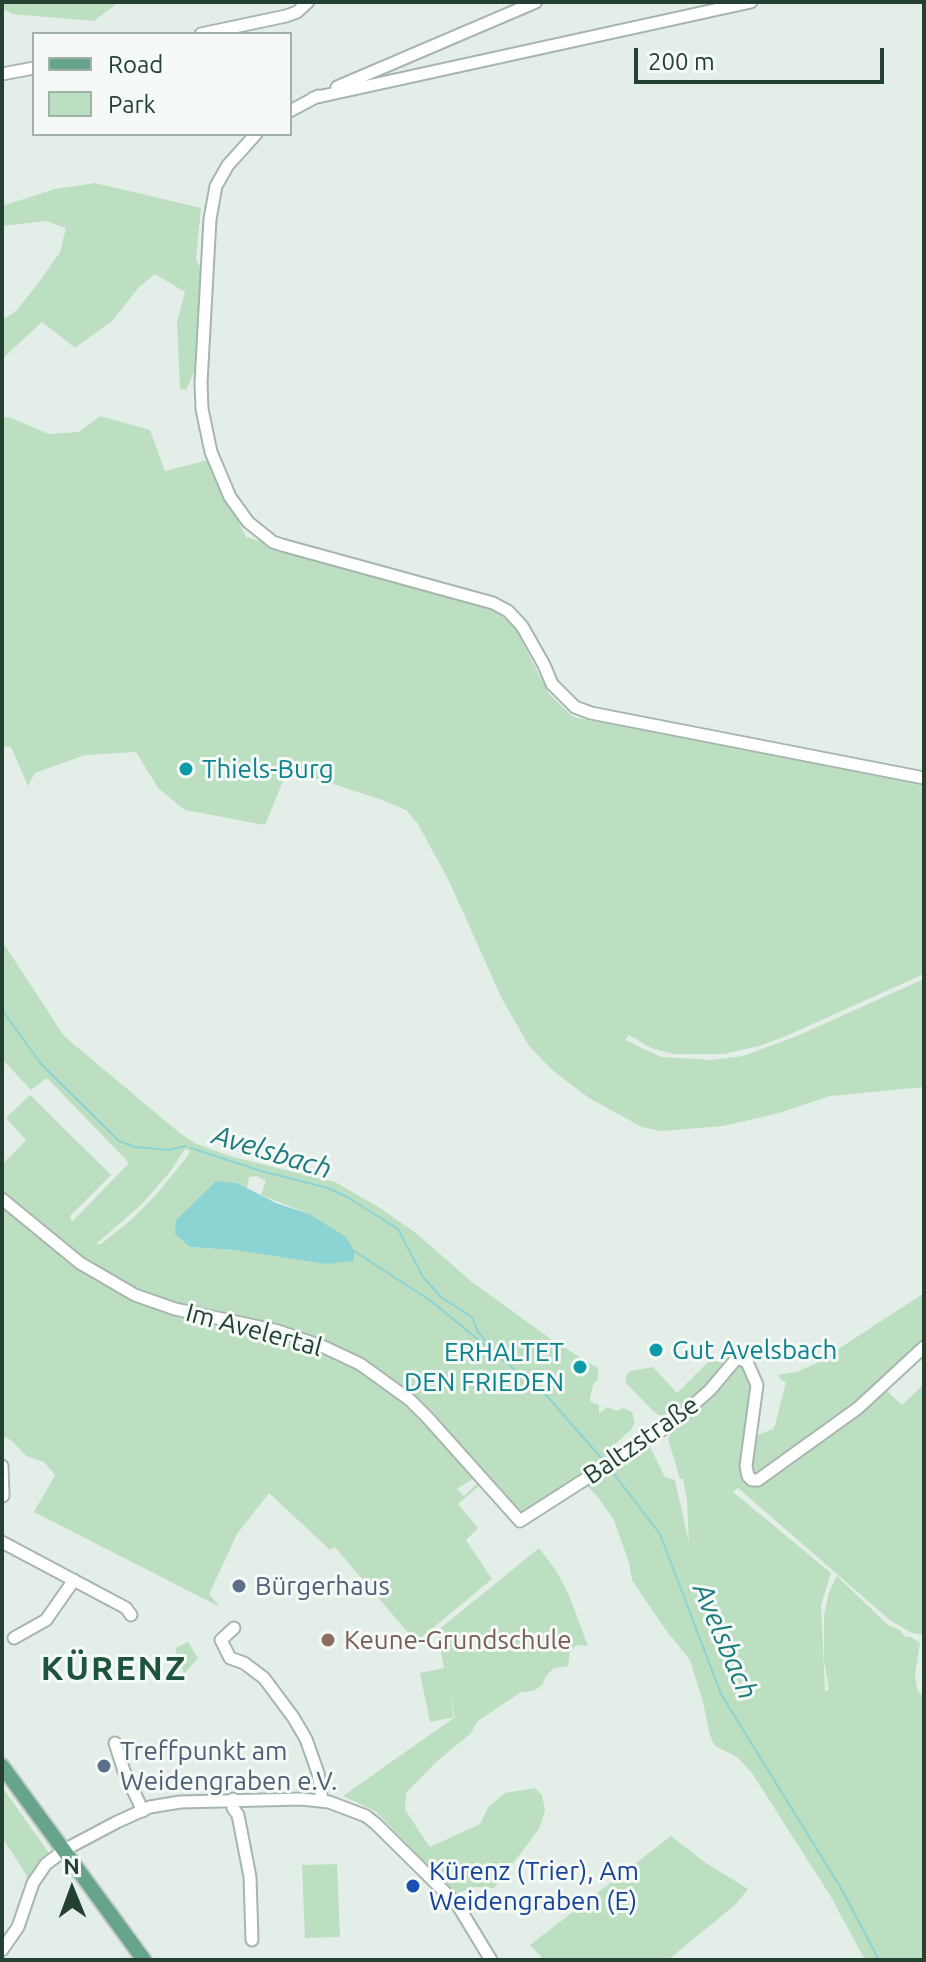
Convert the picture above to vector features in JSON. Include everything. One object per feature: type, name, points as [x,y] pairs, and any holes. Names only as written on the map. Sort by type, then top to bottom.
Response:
[{"type":"main road","points":[[2,1766],[66,1849],[144,1960]]},
{"type":"street","points":[[210,32],[286,16],[297,12],[308,2]]},
{"type":"street","points":[[292,110],[536,2]]},
{"type":"street","points":[[313,98],[751,2]]},
{"type":"street","points":[[2,74],[32,68]]},
{"type":"street","points":[[254,136],[228,165],[216,186],[210,219],[201,383],[202,409],[211,452],[230,497],[248,522],[273,542],[493,603],[508,611],[522,626],[552,684],[575,707],[591,713],[924,778]]},
{"type":"street","name":"Im Avelertal","points":[[2,1199],[80,1263],[135,1295],[175,1309],[278,1331],[360,1364],[410,1400],[520,1521]]},
{"type":"street","name":"Baltzstraße","points":[[520,1521],[673,1423],[710,1390],[734,1360],[743,1358],[747,1362],[757,1385],[746,1472],[752,1480],[762,1480],[858,1408],[924,1347]]},
{"type":"street","points":[[2,1466],[3,1496]]},
{"type":"street","points":[[2,1542],[126,1608],[131,1615]]},
{"type":"street","points":[[14,1638],[46,1620],[74,1580]]},
{"type":"street","points":[[234,1628],[221,1640],[230,1658],[244,1663],[264,1678],[293,1717],[306,1739],[318,1773],[322,1801]]},
{"type":"street","points":[[115,1743],[143,1811]]},
{"type":"street","points":[[233,1799],[250,1877],[252,1940]]},
{"type":"street","points":[[2,1950],[18,1927],[39,1873],[66,1849],[143,1811],[180,1802],[233,1799],[322,1801],[366,1816],[460,1909],[491,1960]]},
{"type":"green space","points":[[2,2],[119,2],[94,21],[12,14],[2,8]]},
{"type":"green space","points":[[95,183],[201,208],[196,259],[203,273],[195,370],[186,390],[180,389],[177,322],[185,292],[155,274],[139,287],[113,320],[75,348],[42,322],[2,359],[2,320],[16,311],[60,252],[66,228],[46,221],[2,226],[2,206],[55,189]]},
{"type":"green space","points":[[100,416],[150,430],[165,471],[208,460],[246,537],[495,610],[513,624],[549,694],[573,717],[924,784],[924,974],[786,1036],[724,1054],[673,1054],[651,1048],[629,1035],[625,1040],[661,1057],[711,1060],[743,1056],[797,1036],[924,979],[924,1087],[830,1096],[779,1113],[723,1126],[661,1131],[642,1127],[589,1098],[552,1070],[529,1046],[502,999],[449,881],[418,824],[406,810],[288,769],[265,825],[185,810],[159,789],[136,752],[85,755],[35,773],[28,786],[11,747],[2,746],[2,418],[9,417],[49,434],[79,432]]},
{"type":"green space","points":[[2,941],[64,1036],[181,1134],[197,1144],[229,1156],[335,1182],[380,1208],[417,1234],[472,1282],[552,1340],[598,1368],[591,1402],[599,1405],[599,1414],[607,1407],[632,1412],[635,1422],[631,1430],[607,1451],[613,1458],[529,1511],[520,1513],[427,1411],[356,1366],[409,1404],[474,1478],[457,1489],[464,1496],[479,1482],[481,1484],[458,1504],[478,1528],[466,1540],[492,1579],[416,1642],[335,1547],[330,1550],[269,1493],[237,1534],[209,1594],[220,1607],[34,1512],[55,1475],[44,1462],[26,1456],[11,1440],[2,1436],[2,1165],[26,1140],[6,1118],[30,1095],[111,1175],[70,1216],[72,1222],[129,1163],[47,1078],[31,1090],[2,1059]],"holes":[[[185,1149],[190,1151],[187,1157],[155,1196],[131,1220],[101,1244],[96,1244],[142,1204]],[[257,1176],[266,1181],[261,1195],[309,1214],[235,1250],[190,1247],[176,1220],[216,1181],[237,1183],[247,1188],[249,1177]]]},
{"type":"green space","points":[[924,1293],[924,1343],[859,1403],[763,1475],[753,1475],[749,1468],[755,1436],[773,1429],[786,1382],[778,1375],[796,1372],[817,1363]]},
{"type":"green space","points":[[710,1360],[724,1363],[720,1375],[669,1420],[654,1412],[625,1382],[631,1371],[653,1367],[677,1393]]},
{"type":"green space","points":[[733,1368],[745,1368],[752,1380],[743,1473],[749,1484],[886,1390],[902,1405],[924,1384],[924,1635],[912,1633],[891,1621],[738,1488],[733,1492],[831,1573],[821,1605],[825,1691],[829,1690],[824,1660],[824,1616],[829,1592],[837,1576],[888,1625],[920,1643],[915,1675],[917,1688],[924,1699],[924,1960],[865,1960],[831,1897],[752,1773],[737,1757],[715,1746],[690,1660],[632,1580],[614,1520],[585,1484],[648,1443],[665,1477],[675,1480],[689,1543],[683,1479],[680,1479],[668,1439],[673,1427]]},
{"type":"green space","points":[[539,1548],[569,1595],[588,1646],[576,1645],[570,1652],[568,1666],[554,1668],[542,1685],[533,1691],[521,1692],[478,1721],[470,1734],[435,1763],[406,1793],[405,1810],[430,1847],[480,1824],[488,1807],[505,1793],[535,1788],[542,1795],[545,1810],[539,1829],[494,1888],[475,1887],[455,1894],[375,1811],[343,1796],[455,1717],[449,1691],[454,1717],[430,1722],[420,1673],[444,1668],[437,1631]]},
{"type":"green space","points":[[188,1642],[198,1658],[184,1674],[175,1648]]},
{"type":"green space","points":[[2,1787],[49,1853],[30,1881],[2,1837]]},
{"type":"green space","points":[[671,1836],[748,1889],[735,1905],[668,1960],[544,1960],[530,1945]]},
{"type":"green space","points":[[337,1864],[340,1937],[305,1938],[302,1865]]},
{"type":"water","points":[[216,1181],[237,1183],[276,1203],[309,1214],[346,1237],[354,1251],[354,1261],[327,1264],[235,1250],[190,1247],[175,1234],[176,1220]]},
{"type":"waterway","name":"Avelsbach","points":[[2,1010],[41,1064],[119,1141],[135,1147],[168,1150],[186,1146]]},
{"type":"waterway","name":"Avelsbach","points":[[191,1148],[261,1171],[328,1188],[398,1229],[423,1277],[442,1298],[472,1317],[478,1332],[499,1356]]},
{"type":"waterway","name":"Avelsbach","points":[[354,1251],[431,1301],[546,1395],[604,1461]]},
{"type":"waterway","name":"Avelsbach","points":[[610,1469],[660,1534],[721,1694],[842,1890],[879,1960]]},
{"type":"place","name":"Thiels-Burg","points":[[186,769]]},
{"type":"place","name":"Gut Avelsbach","points":[[656,1350]]},
{"type":"place","name":"ERHALTET DEN FRIEDEN","points":[[580,1367]]},
{"type":"place","name":"Bürgerhaus","points":[[239,1586]]},
{"type":"place","name":"Keune-Grundschule","points":[[328,1640]]},
{"type":"place","name":"Treffpunkt am Weidengraben e.V.","points":[[104,1766]]},
{"type":"place","name":"Kürenz (Trier), Am Weidengraben (E)","points":[[413,1886]]},
{"type":"district","name":"KÜRENZ","points":[[114,1669]]}]
